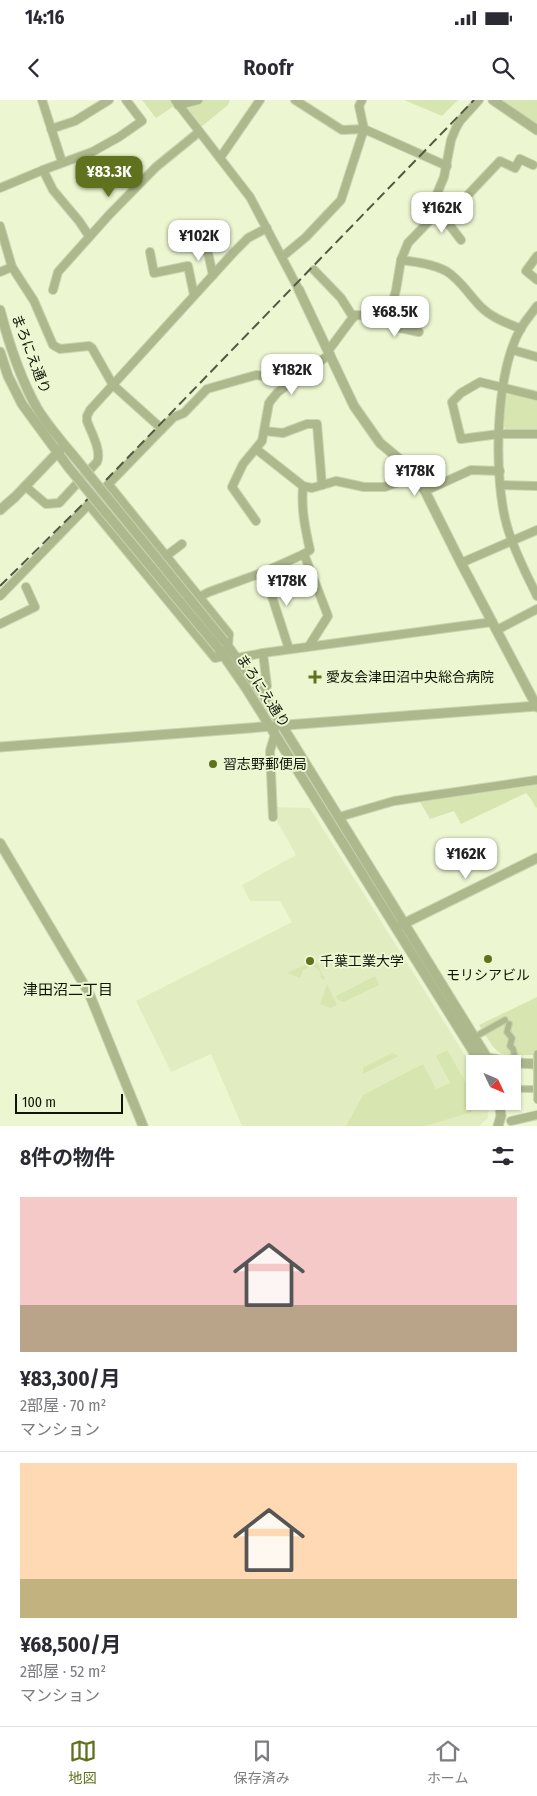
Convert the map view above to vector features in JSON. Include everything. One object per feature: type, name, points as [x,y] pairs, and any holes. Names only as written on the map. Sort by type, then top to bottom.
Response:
[{"type":"street","points":[[42,100],[62,162]]},
{"type":"street","points":[[51,129],[75,121],[109,100]]},
{"type":"street","points":[[0,188],[62,162],[92,152],[142,121],[126,100]]},
{"type":"street","points":[[177,102],[198,100]]},
{"type":"street","points":[[220,158],[260,100]]},
{"type":"street","points":[[294,100],[342,130],[364,129],[447,166]]},
{"type":"street","points":[[282,257],[306,237],[341,200],[364,129],[360,106],[362,100]]},
{"type":"street","points":[[432,218],[436,196],[447,166],[451,140],[460,121],[479,100]]},
{"type":"street","points":[[493,100],[537,130]]},
{"type":"street","points":[[0,747],[272,730],[281,726],[537,707],[416,475],[380,443],[354,406],[299,290],[250,197],[177,102]]},
{"type":"street","points":[[53,290],[58,272],[90,236],[156,167],[200,132]]},
{"type":"street","points":[[384,317],[391,308],[401,260],[408,243],[432,218],[441,214],[474,190],[500,161],[515,168],[520,160],[533,165]]},
{"type":"street","points":[[43,170],[53,190],[90,236]]},
{"type":"street","points":[[441,214],[461,240]]},
{"type":"street","points":[[0,226],[12,267],[34,301],[53,345],[60,349],[89,346],[92,348],[113,386],[162,429]]},
{"type":"street","points":[[25,486],[46,504],[59,503],[98,459],[87,416],[90,410],[248,238],[267,228]]},
{"type":"street","points":[[206,244],[213,275]]},
{"type":"street","points":[[150,252],[154,273],[188,266],[194,295]]},
{"type":"street","points":[[537,256],[526,271],[537,280]]},
{"type":"street","points":[[401,260],[444,269],[456,278],[482,308],[495,317],[521,329]]},
{"type":"street","points":[[0,272],[12,267]]},
{"type":"street","points":[[314,270],[340,298],[353,317]]},
{"type":"street","points":[[537,306],[534,316],[521,329],[513,350],[503,389],[499,434],[500,485],[503,509],[511,540],[537,596]]},
{"type":"street","name":"まろにえ通り","points":[[0,310],[9,342],[28,391],[45,419],[224,648],[272,730],[465,1021],[483,1055]]},
{"type":"street","points":[[256,521],[232,487],[243,464],[262,441],[269,403],[278,392],[329,352],[356,315],[384,317],[400,328],[419,332]]},
{"type":"street","points":[[513,350],[537,358]]},
{"type":"street","name":"まろにえ通り","points":[[0,352],[8,376],[22,404],[69,468],[224,648],[238,658],[339,817],[401,925],[483,1055]]},
{"type":"street","points":[[0,596],[162,429],[184,412],[207,389],[256,374],[269,376],[288,385]]},
{"type":"street","points":[[537,396],[480,382],[461,393],[452,402],[461,440],[499,434],[537,434]]},
{"type":"street","points":[[265,431],[283,433],[307,424],[317,424],[322,485]]},
{"type":"street","points":[[0,510],[64,445]]},
{"type":"street","points":[[256,449],[303,486],[312,488],[336,481],[364,487],[385,487],[416,475]]},
{"type":"street","points":[[425,491],[471,470],[500,471]]},
{"type":"street","points":[[89,504],[214,658],[224,648],[229,634],[109,485]]},
{"type":"street","points":[[500,485],[537,486]]},
{"type":"street","points":[[199,597],[264,572],[310,550],[304,523],[303,486]]},
{"type":"street","points":[[461,563],[537,530]]},
{"type":"street","points":[[166,556],[182,544]]},
{"type":"street","points":[[304,554],[328,616],[309,646]]},
{"type":"street","points":[[264,572],[289,649]]},
{"type":"street","points":[[0,624],[35,607],[26,587]]},
{"type":"street","points":[[238,658],[309,646],[494,626],[537,609]]},
{"type":"street","points":[[262,693],[267,686],[263,653]]},
{"type":"street","points":[[272,730],[270,751],[273,817]]},
{"type":"street","points":[[339,817],[394,801],[537,780]]},
{"type":"street","points":[[0,843],[89,993],[144,1126]]},
{"type":"street","points":[[401,925],[537,858]]},
{"type":"street","points":[[480,1034],[507,1022],[507,1032],[512,1038],[510,1046],[514,1055]]},
{"type":"street","points":[[537,1054],[537,1101]]},
{"type":"street","points":[[521,1062],[537,1064]]},
{"type":"street","points":[[521,1089],[537,1089]]},
{"type":"street","points":[[500,1110],[501,1116],[508,1124],[537,1115]]},
{"type":"street","points":[[498,1126],[501,1116]]},
{"type":"shaded area","points":[[142,100],[230,100],[228,105],[201,127],[184,107],[174,106],[156,118]]},
{"type":"shaded area","points":[[404,100],[458,100],[442,116]]},
{"type":"shaded area","points":[[499,100],[537,100],[537,127]]},
{"type":"shaded area","points":[[509,394],[537,399],[537,430],[507,431],[502,425],[503,397]]},
{"type":"shaded area","points":[[537,785],[536,808],[526,793],[461,824],[454,811],[430,819],[420,802]]},
{"type":"shaded area","name":"千葉工業大学","points":[[277,807],[310,808],[466,1057],[466,1110],[488,1110],[488,1118],[479,1126],[242,1126],[211,1054],[171,1072],[136,1001],[292,922],[280,901],[250,901],[242,885],[296,855],[277,821]]},
{"type":"shaded area","points":[[313,961],[317,963],[325,980],[321,978],[320,973],[315,967],[310,966],[303,970],[300,978],[287,973]]},
{"type":"shaded area","points":[[375,976],[379,985],[344,1002],[338,1000],[336,996]]},
{"type":"shaded area","points":[[327,984],[337,1005],[330,1008],[320,1004]]},
{"type":"shaded area","points":[[537,997],[537,1055],[506,1055],[501,1053],[496,1050],[479,1025]]},
{"type":"shaded area","points":[[447,1050],[466,1083],[466,1110],[472,1110],[472,1112],[425,1126],[346,1126],[363,1095],[423,1064],[436,1089],[450,1083],[436,1056]]},
{"type":"shaded area","points":[[392,1053],[399,1056],[363,1074],[364,1067]]},
{"type":"railway","points":[[0,586],[79,508],[474,100]]},
{"type":"place","name":"愛友会津田沼中央総合病院","points":[[315,677]]},
{"type":"place","name":"習志野郵便局","points":[[213,764]]},
{"type":"place","name":"モリシアビル","points":[[488,959]]},
{"type":"place","name":"千葉工業大学","points":[[310,961]]},
{"type":"district","name":"津田沼二丁目","points":[[68,990]]}]
